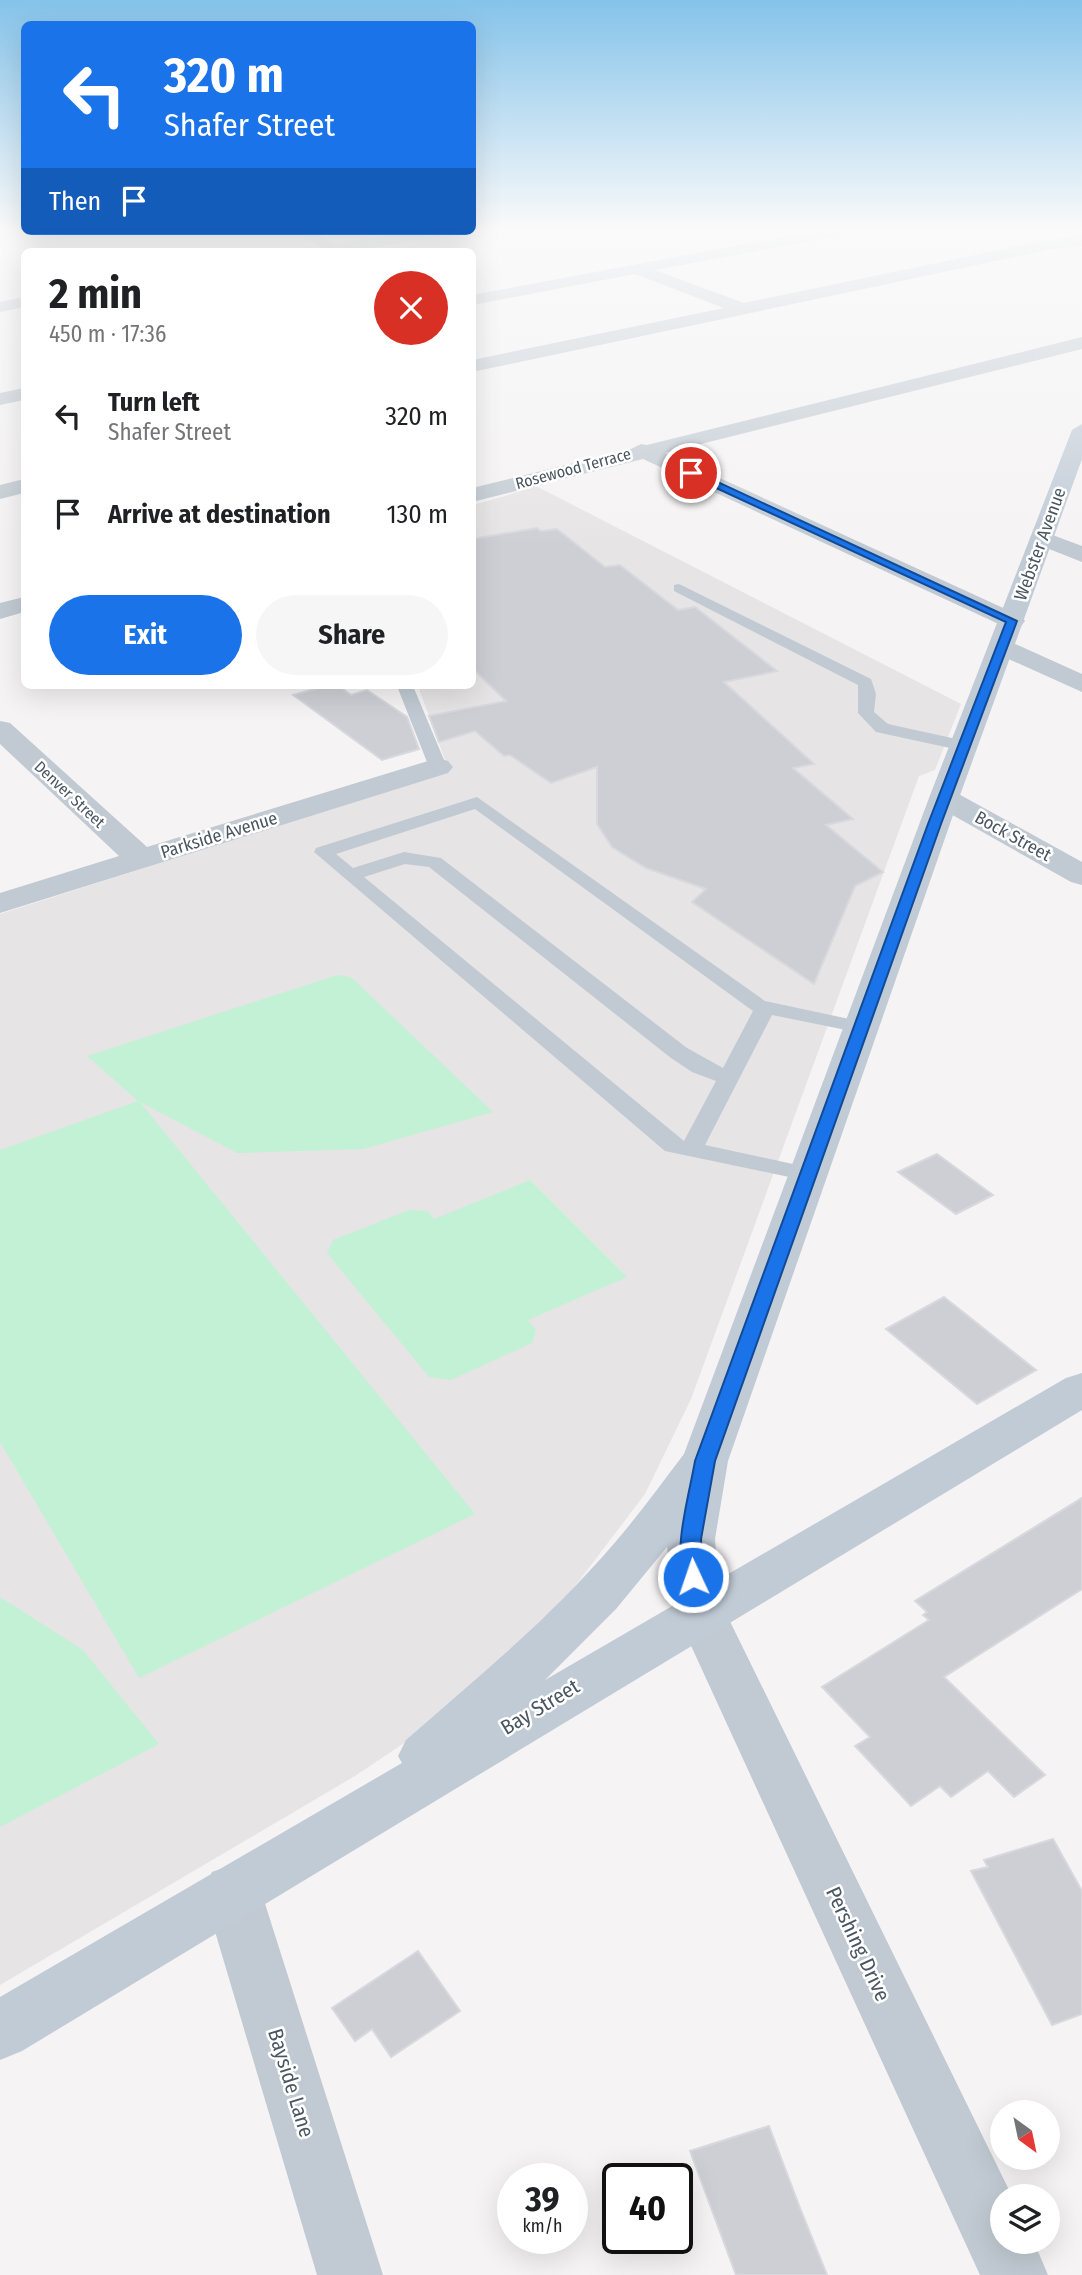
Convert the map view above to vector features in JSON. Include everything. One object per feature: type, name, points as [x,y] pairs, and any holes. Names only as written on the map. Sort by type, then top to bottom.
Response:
[{"type":"street","points":[[476,365],[623,334]]},
{"type":"street","name":"Rosewood Terrace","points":[[476,494],[641,450],[1082,343]]},
{"type":"street","points":[[0,399],[21,395]]},
{"type":"street","name":"Webster Avenue","points":[[701,1612],[693,1577],[691,1539],[705,1461],[944,798],[1082,433]]},
{"type":"street","points":[[641,450],[1012,621]]},
{"type":"street","points":[[0,492],[21,487]]},
{"type":"street","points":[[1042,538],[1082,555]]},
{"type":"street","points":[[0,611],[21,606]]},
{"type":"street","points":[[1002,646],[1082,684]]},
{"type":"street","name":"Denver Street","points":[[0,729],[141,859]]},
{"type":"street","name":"Parkside Avenue","points":[[0,903],[438,768]]},
{"type":"street","name":"Bock Street","points":[[944,798],[1082,875]]},
{"type":"street","name":"Bay Street","points":[[0,2030],[359,1814],[1082,1389]]},
{"type":"street","points":[[359,1814],[528,1665],[598,1594],[640,1548],[705,1461]]},
{"type":"street","name":"Pershing Drive","points":[[701,1612],[1015,2275]]},
{"type":"street","name":"Bayside Lane","points":[[232,1891],[350,2275]]},
{"type":"lane","points":[[679,587],[865,682],[869,694],[866,713],[882,728],[964,746]]},
{"type":"lane","points":[[406,689],[438,768]]},
{"type":"lane","points":[[808,1174],[673,1146],[323,852],[477,802],[758,1006],[861,1027]]},
{"type":"lane","points":[[350,875],[404,858],[422,858],[434,862],[679,1054],[701,1067],[729,1078]]},
{"type":"lane","points":[[691,1150],[765,1008]]},
{"type":"shaded area","points":[[530,483],[961,704],[935,770],[919,776],[691,1399],[645,1494],[569,1594],[425,1729],[355,1776],[0,1985],[0,914],[449,771],[419,689],[476,689],[476,504],[515,493]]},
{"type":"green space","points":[[337,975],[351,977],[493,1112],[363,1149],[237,1153],[140,1102],[475,1514],[139,1678],[0,1442],[0,1150],[138,1101],[87,1056]]},
{"type":"green space","points":[[530,1180],[627,1277],[528,1320],[536,1330],[532,1343],[451,1380],[429,1377],[327,1253],[333,1240],[409,1210],[428,1211],[434,1219]]},
{"type":"green space","points":[[0,1597],[83,1650],[159,1744],[0,1827]]},
{"type":"building","points":[[537,528],[541,531],[557,529],[605,567],[620,565],[678,610],[695,607],[777,671],[724,682],[814,764],[793,768],[853,819],[826,825],[883,872],[855,886],[814,984],[692,902],[706,889],[646,868],[612,847],[597,824],[597,767],[551,783],[510,755],[504,756],[475,731],[439,742],[429,716],[506,701],[476,672],[476,538]]},
{"type":"building","points":[[315,689],[343,689],[351,695],[367,690],[407,717],[419,749],[382,760],[293,695]]},
{"type":"building","points":[[937,1154],[993,1195],[956,1214],[898,1172]]},
{"type":"building","points":[[944,1297],[1036,1370],[977,1404],[886,1329]]},
{"type":"building","points":[[1082,1498],[1082,1589],[944,1677],[1045,1775],[1014,1797],[988,1771],[951,1797],[940,1786],[911,1806],[855,1746],[870,1737],[822,1687],[929,1620],[923,1615],[927,1612],[915,1601]]},
{"type":"building","points":[[1053,1839],[1082,1891],[1082,2014],[1052,2025],[971,1871],[988,1867],[984,1860]]},
{"type":"building","points":[[418,1951],[460,2011],[391,2057],[372,2029],[355,2041],[332,2008]]},
{"type":"building","points":[[769,2126],[827,2275],[736,2275],[690,2151]]},
{"type":"route","points":[[691,473],[1012,621],[934,824],[705,1461],[691,1539],[693,1577]]}]
